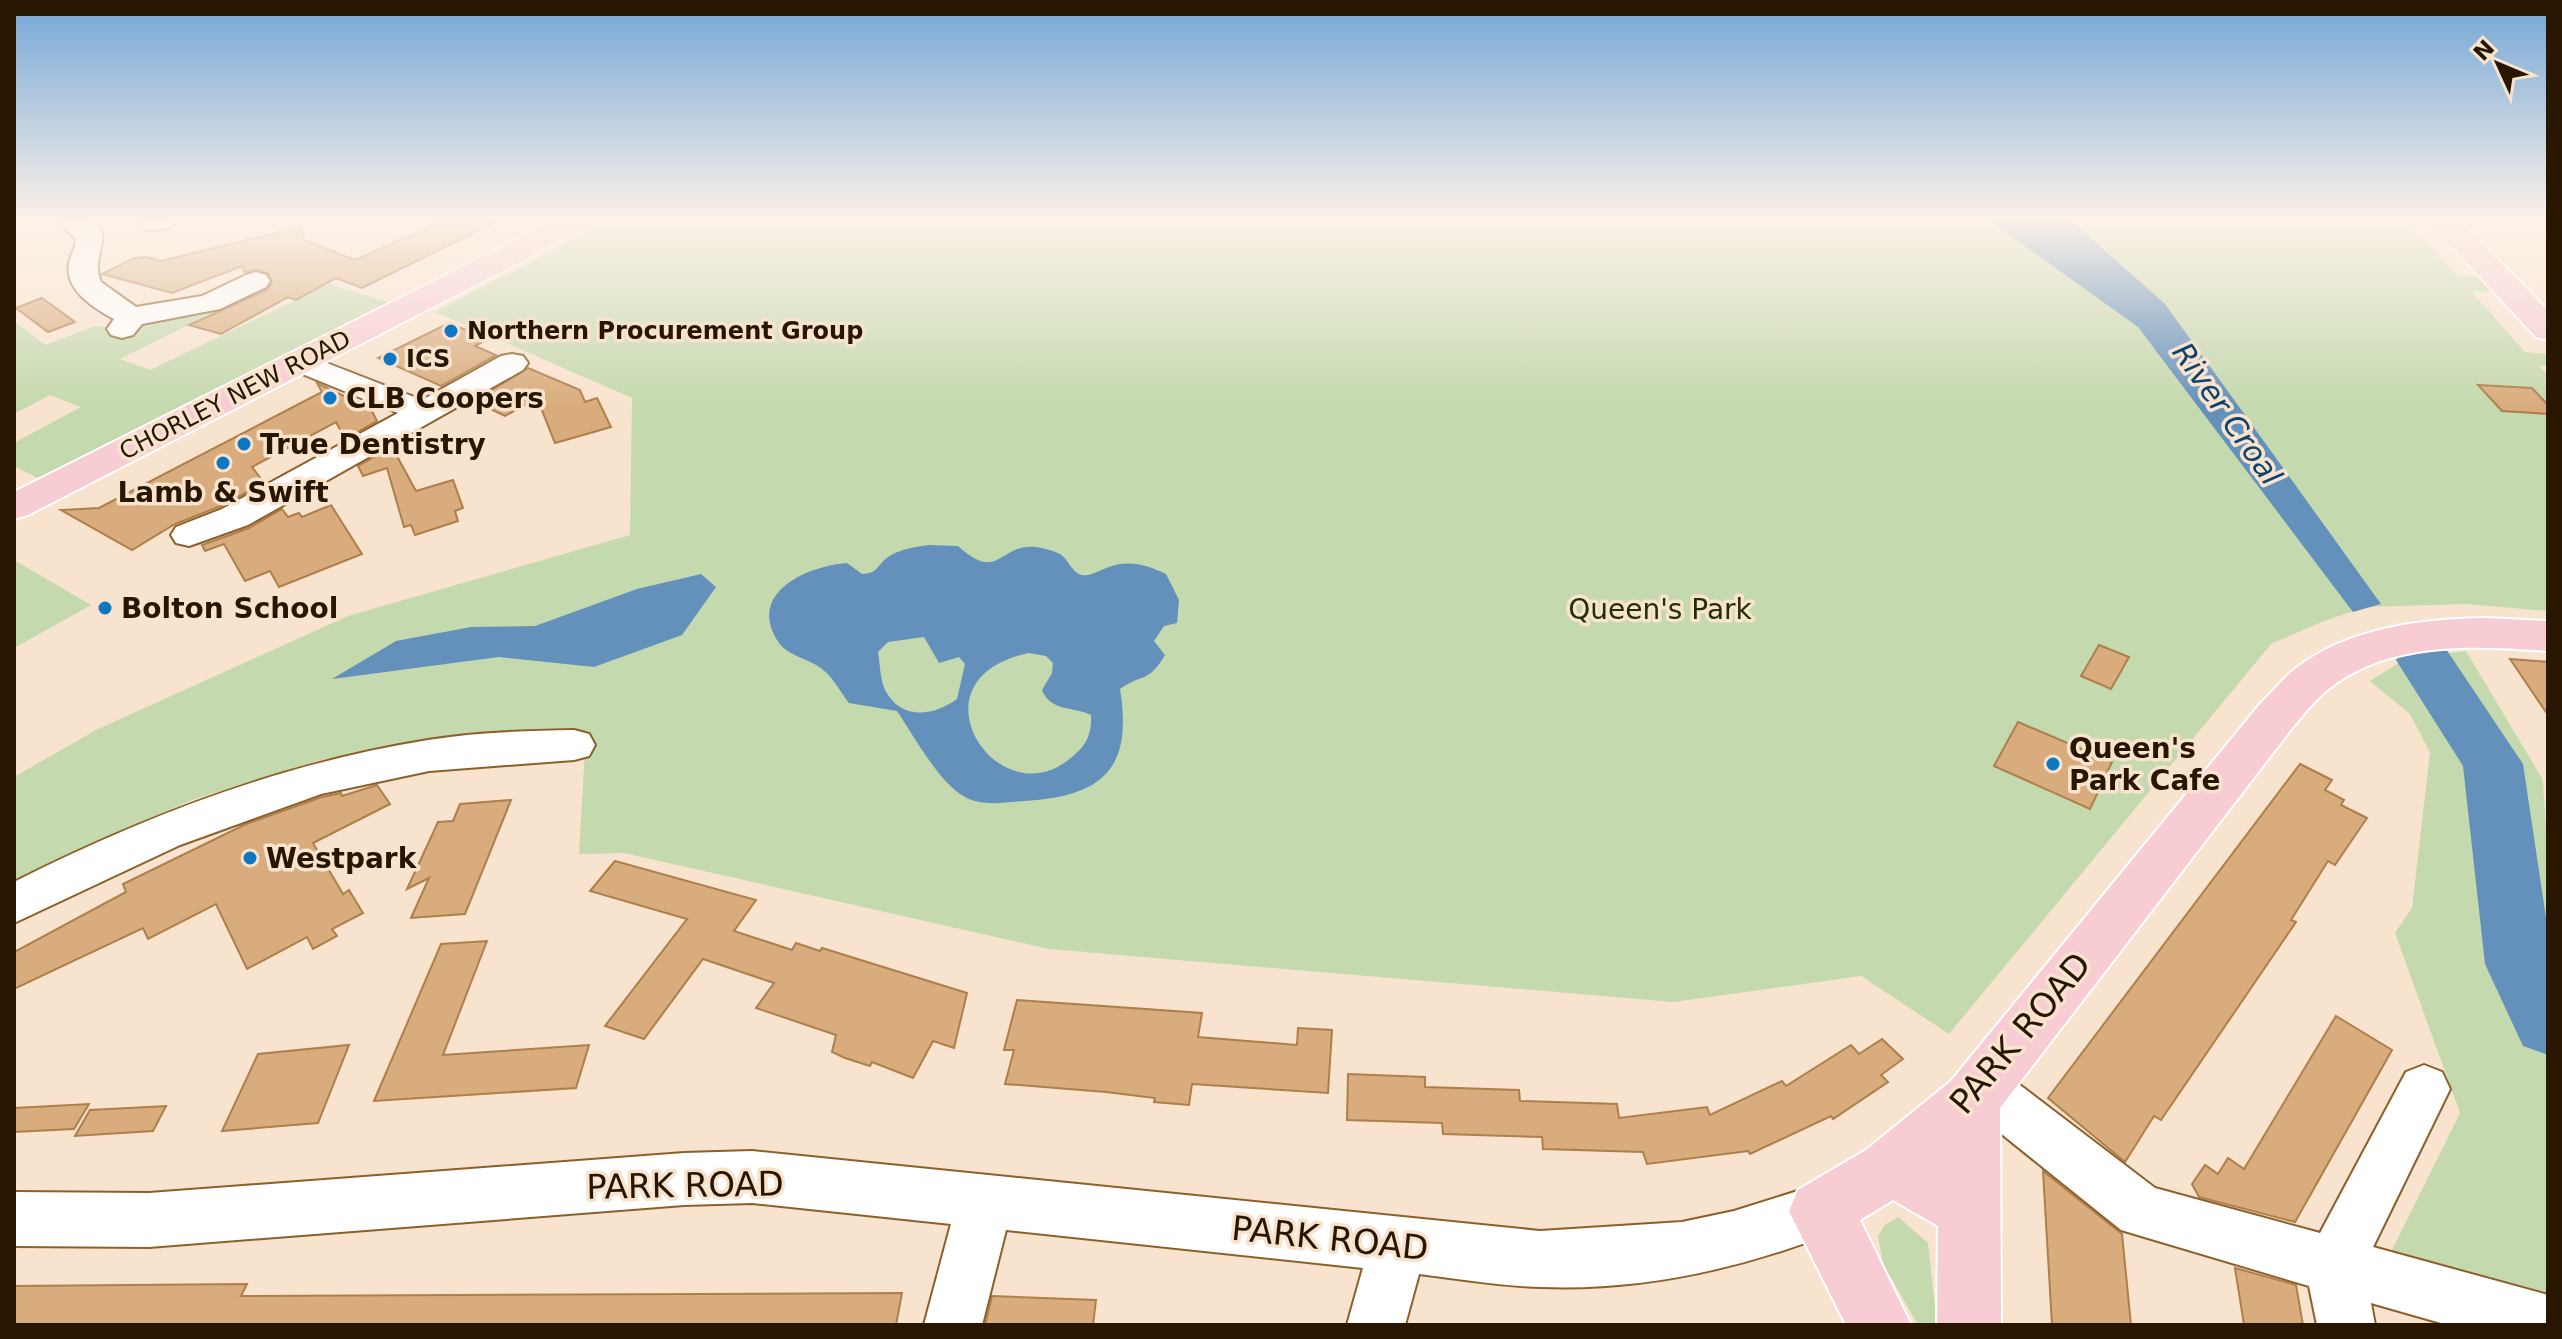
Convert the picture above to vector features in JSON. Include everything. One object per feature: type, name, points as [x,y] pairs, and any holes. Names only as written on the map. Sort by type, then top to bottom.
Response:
[{"type":"main road","name":"CHORLEY NEW ROAD","points":[[14,507],[461,280]]},
{"type":"main road","points":[[2500,280],[2548,330]]},
{"type":"main road","name":"PARK ROAD","points":[[1820,1211],[1887,1170],[1976,1093],[2276,716],[2314,677],[2354,655],[2396,640],[2472,630],[2548,636]]},
{"type":"main road","points":[[1969,1325],[1971,1213],[1968,1145],[1976,1093]]},
{"type":"main road","points":[[1887,1170],[1912,1175],[1971,1213]]},
{"type":"main road","points":[[1820,1211],[1849,1259],[1879,1325]]},
{"type":"street","points":[[86,280],[127,323],[210,303],[256,281]]},
{"type":"street","points":[[301,362],[423,412]]},
{"type":"street","points":[[189,535],[235,517],[512,363]]},
{"type":"street","points":[[14,904],[149,838],[316,781],[429,755],[574,745]]},
{"type":"street","points":[[2346,1325],[2334,1265],[2424,1089]]},
{"type":"street","points":[[1976,1093],[2141,1211],[2548,1324]]},
{"type":"street","name":"PARK ROAD","points":[[14,1219],[149,1220],[739,1177],[1540,1259],[1614,1258],[1685,1250],[1755,1233],[1820,1211]]},
{"type":"street","points":[[953,1325],[985,1203]]},
{"type":"street","points":[[1376,1325],[1398,1245]]},
{"type":"green space","name":"Queen's Park","points":[[496,280],[2494,280],[2504,292],[2471,291],[2525,352],[2548,354],[2548,366],[2539,366],[2548,375],[2548,611],[2466,604],[2365,607],[2271,644],[1949,1034],[1861,976],[1673,1002],[1049,949],[624,853],[579,854],[586,732],[437,739],[317,761],[192,800],[114,834],[14,888],[14,777],[96,730],[348,616],[630,535],[632,398],[435,312]]},
{"type":"green space","points":[[329,284],[408,308],[55,487],[14,466],[14,443],[81,407],[50,395],[14,414],[14,321],[45,345],[95,326],[129,329],[146,319],[241,299],[120,359],[150,370]]},
{"type":"green space","points":[[14,560],[91,605],[14,648]]},
{"type":"green space","points":[[2466,651],[2543,780],[2548,865],[2548,1294],[2391,1252],[2460,1113],[2395,933],[2412,908],[2430,752],[2410,714],[2370,681],[2407,658]]},
{"type":"green space","points":[[1898,1217],[1928,1243],[1937,1325],[1918,1325],[1883,1264],[1878,1236],[1885,1225]]},
{"type":"water","points":[[2073,280],[2138,280],[2165,304],[2381,604],[2353,612],[2138,327]]},
{"type":"water","points":[[929,545],[958,546],[983,562],[991,562],[1023,547],[1036,547],[1060,554],[1075,572],[1082,575],[1119,564],[1146,566],[1166,574],[1179,600],[1177,623],[1164,626],[1154,641],[1165,655],[1154,670],[1120,689],[1122,740],[1107,773],[1093,784],[1075,793],[1025,801],[987,803],[965,797],[937,770],[897,711],[849,703],[826,672],[779,643],[771,625],[770,610],[775,597],[785,585],[799,576],[831,565],[847,563],[862,574],[868,573],[875,571],[893,554]],"holes":[[[924,637],[939,663],[959,657],[965,664],[957,699],[928,712],[909,711],[900,707],[885,690],[878,652],[888,642]],[[1029,653],[1046,656],[1053,663],[1052,673],[1042,690],[1046,697],[1057,705],[1091,715],[1090,730],[1082,747],[1067,761],[1040,773],[1014,770],[991,757],[975,737],[968,712],[973,688],[993,667]]]},
{"type":"water","points":[[701,574],[716,587],[682,635],[594,667],[499,657],[332,679],[396,641],[471,627],[535,626],[637,589]]},
{"type":"building","points":[[126,280],[204,280],[172,293]]},
{"type":"building","points":[[271,280],[331,280],[296,300],[288,297],[221,334],[189,325],[267,290]]},
{"type":"building","points":[[342,280],[377,280],[362,288]]},
{"type":"building","points":[[42,298],[75,322],[48,332],[16,308]]},
{"type":"building","points":[[449,323],[488,339],[475,346],[496,355],[441,386],[378,358]]},
{"type":"building","points":[[528,368],[580,390],[585,402],[597,398],[611,427],[555,443],[537,398],[505,416],[473,401]]},
{"type":"building","points":[[317,383],[371,409],[377,421],[345,439],[336,422],[252,467],[264,483],[221,506],[175,524],[132,550],[61,510],[99,508],[322,392]]},
{"type":"building","points":[[2478,385],[2532,388],[2548,405],[2548,414],[2502,411]]},
{"type":"building","points":[[392,447],[416,491],[453,480],[463,508],[455,511],[458,521],[415,535],[411,525],[404,527],[387,468],[363,476],[358,466]]},
{"type":"building","points":[[331,505],[362,554],[279,587],[270,571],[245,581],[224,544],[205,551],[202,545],[249,528],[282,509],[288,517],[299,513],[302,517]]},
{"type":"building","points":[[2099,645],[2129,657],[2111,689],[2081,676]]},
{"type":"building","points":[[2510,659],[2548,662],[2548,715]]},
{"type":"building","name":"Queen's Park Cafe","points":[[2018,722],[2112,762],[2090,809],[1994,766]]},
{"type":"building","points":[[2300,764],[2332,780],[2325,790],[2344,800],[2341,805],[2367,818],[2335,865],[2328,861],[2291,920],[2296,922],[2161,1120],[2154,1116],[2125,1162],[2048,1098]]},
{"type":"building","name":"Westpark","points":[[377,785],[390,804],[313,843],[343,894],[349,890],[363,913],[332,929],[337,936],[313,949],[307,937],[247,969],[216,904],[148,939],[143,928],[14,989],[14,952],[126,892],[123,884],[246,824],[322,797],[341,793],[342,796]]},
{"type":"building","points":[[511,800],[465,914],[411,918],[429,878],[407,889],[438,822],[453,821],[460,804]]},
{"type":"building","points":[[615,861],[756,900],[734,931],[792,950],[796,943],[820,951],[822,948],[967,993],[954,1048],[933,1041],[913,1078],[872,1062],[870,1066],[845,1058],[832,1052],[836,1035],[756,1008],[774,983],[703,959],[644,1039],[605,1026],[687,919],[590,891]]},
{"type":"building","points":[[487,941],[443,1055],[589,1045],[576,1088],[374,1101],[441,944]]},
{"type":"building","points":[[1017,1000],[1202,1013],[1198,1037],[1297,1045],[1298,1028],[1332,1030],[1328,1093],[1192,1084],[1189,1105],[1154,1102],[1155,1098],[1106,1092],[1005,1084],[1014,1050],[1004,1050]]},
{"type":"building","points":[[2336,1016],[2392,1050],[2295,1222],[2199,1197],[2192,1184],[2205,1165],[2218,1174],[2228,1158],[2244,1169]]},
{"type":"building","points":[[1882,1039],[1903,1059],[1881,1075],[1888,1082],[1833,1119],[1831,1116],[1750,1154],[1748,1151],[1647,1164],[1643,1152],[1543,1149],[1542,1137],[1443,1134],[1442,1123],[1347,1120],[1348,1074],[1425,1077],[1425,1087],[1519,1090],[1520,1101],[1617,1104],[1619,1118],[1707,1107],[1710,1115],[1782,1081],[1786,1086],[1851,1045],[1859,1054]]},
{"type":"building","points":[[349,1045],[318,1123],[222,1131],[258,1054]]},
{"type":"building","points":[[89,1104],[74,1129],[14,1132],[14,1108]]},
{"type":"building","points":[[166,1106],[153,1131],[75,1136],[90,1110]]},
{"type":"building","points":[[2043,1171],[2122,1234],[2131,1325],[2052,1325]]},
{"type":"building","points":[[2235,1268],[2296,1285],[2303,1325],[2244,1325]]},
{"type":"building","points":[[247,1284],[241,1296],[902,1293],[896,1325],[14,1325],[14,1286]]},
{"type":"building","points":[[992,1296],[1096,1300],[1093,1325],[985,1325]]},
{"type":"waterway","name":"River Croal","points":[[2424,660],[2493,764],[2519,964],[2548,1024]]},
{"type":"place","name":"Northern Procurement Group","points":[[451,331]]},
{"type":"place","name":"ICS","points":[[390,359]]},
{"type":"place","name":"CLB Coopers","points":[[330,398]]},
{"type":"place","name":"True Dentistry","points":[[244,444]]},
{"type":"place","name":"Lamb & Swift","points":[[223,463]]},
{"type":"place","name":"Bolton School","points":[[105,608]]},
{"type":"place","name":"Queen's Park Cafe","points":[[2053,764]]},
{"type":"place","name":"Westpark","points":[[250,858]]}]
